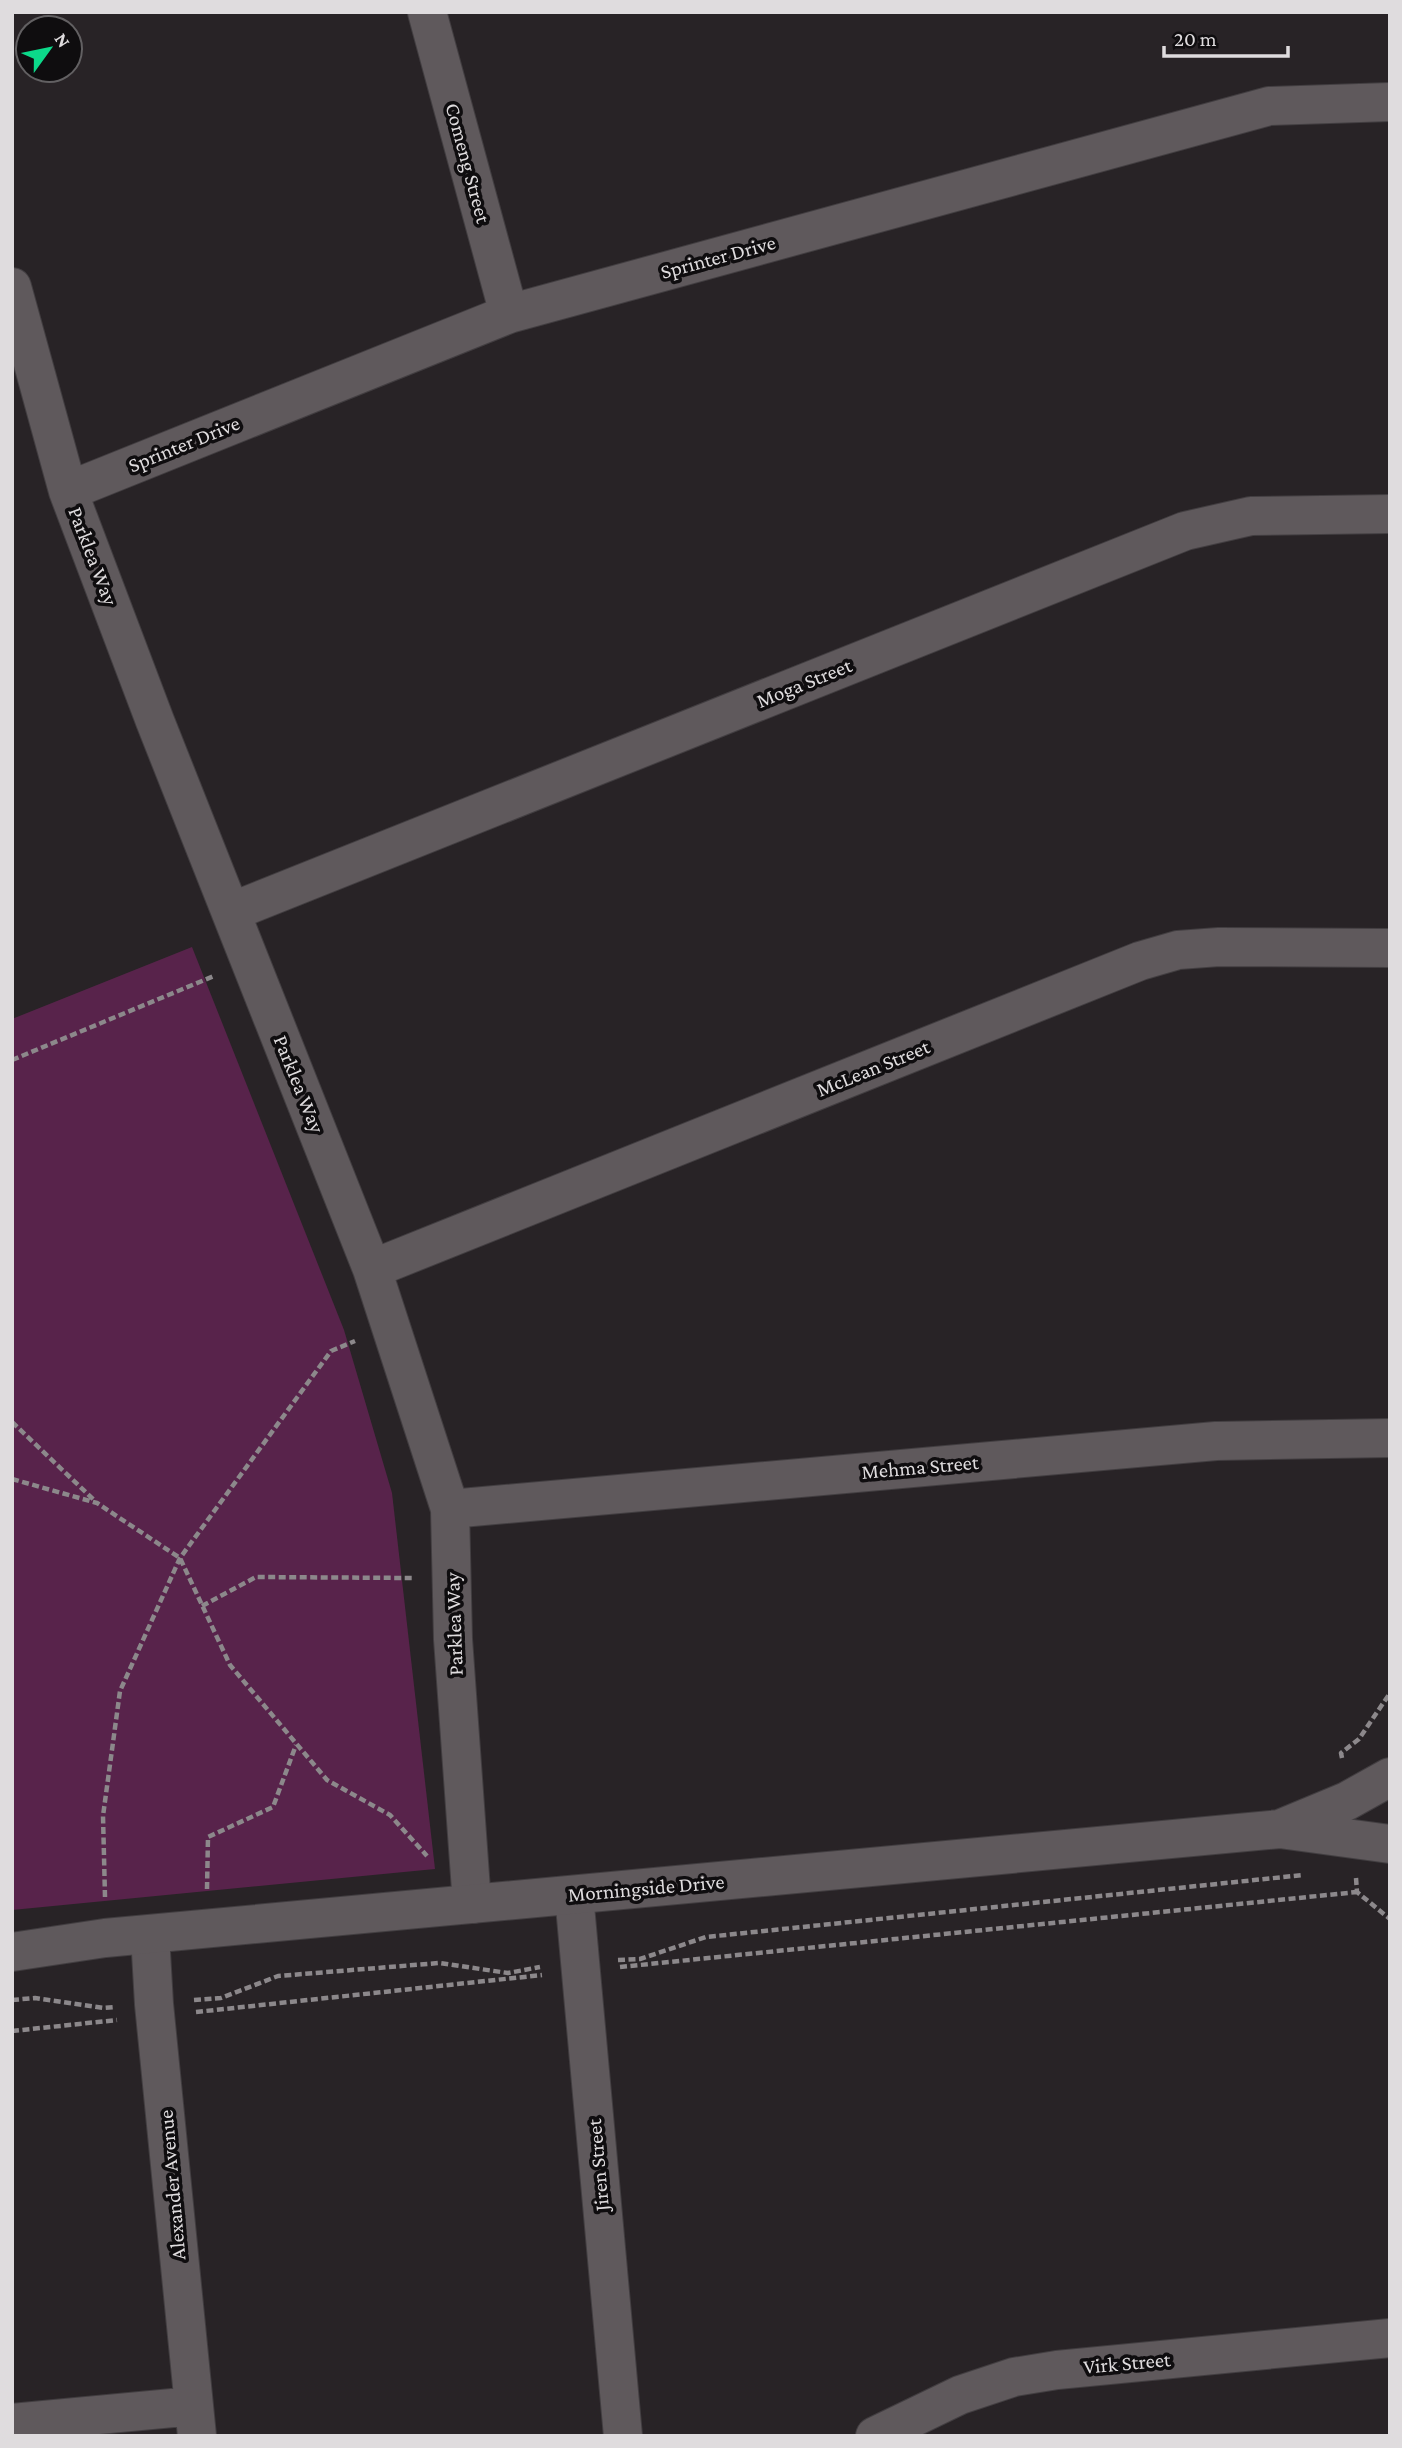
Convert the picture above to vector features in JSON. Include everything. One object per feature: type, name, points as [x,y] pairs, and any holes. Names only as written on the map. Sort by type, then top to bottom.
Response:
[{"type":"street","name":"Comeng Street","points":[[427,12],[509,314]]},
{"type":"street","name":"Sprinter Drive","points":[[68,491],[509,314],[1269,106],[1390,102]]},
{"type":"street","name":"Parklea Way","points":[[12,287],[68,491],[155,721],[372,1269],[450,1509],[453,1639],[472,1904]]},
{"type":"street","name":"Moga Street","points":[[231,912],[1185,531],[1251,516],[1390,514]]},
{"type":"street","name":"McLean Street","points":[[372,1269],[1140,961],[1178,950],[1219,947],[1390,948]]},
{"type":"street","name":"Mehma Street","points":[[450,1509],[1216,1441],[1390,1438]]},
{"type":"street","name":"Morningside Drive","points":[[1280,1829],[1347,1801],[1390,1777]]},
{"type":"street","name":"Morningside Drive","points":[[12,1952],[105,1938],[1280,1829],[1390,1843]]},
{"type":"street","name":"Jiren Street","points":[[574,1895],[623,2436]]},
{"type":"street","name":"Alexander Avenue","points":[[150,1934],[155,2010],[196,2421]]},
{"type":"street","name":"Virk Street","points":[[875,2436],[960,2395],[1014,2377],[1057,2370],[1390,2338]]},
{"type":"street","points":[[12,2423],[196,2421]]},
{"type":"path","points":[[12,1060],[250,961]]},
{"type":"path","points":[[105,1938],[103,1816],[120,1691],[180,1558],[331,1351],[392,1326]]},
{"type":"path","points":[[12,1422],[97,1503],[180,1558],[230,1665],[296,1744],[327,1780],[390,1815],[472,1904]]},
{"type":"path","points":[[12,1479],[97,1503]]},
{"type":"path","points":[[202,1606],[256,1577],[451,1578]]},
{"type":"path","points":[[207,1929],[208,1837],[273,1807],[296,1744]]},
{"type":"path","points":[[12,2000],[35,1998],[104,2008],[155,2010],[640,1959],[706,1937],[1313,1874]]},
{"type":"path","points":[[12,2031],[221,1998],[278,1976],[439,1963],[508,1973],[1357,1892]]},
{"type":"shaded area","points":[[192,947],[344,1330],[392,1493],[435,1869],[12,1910],[12,1019]]}]
